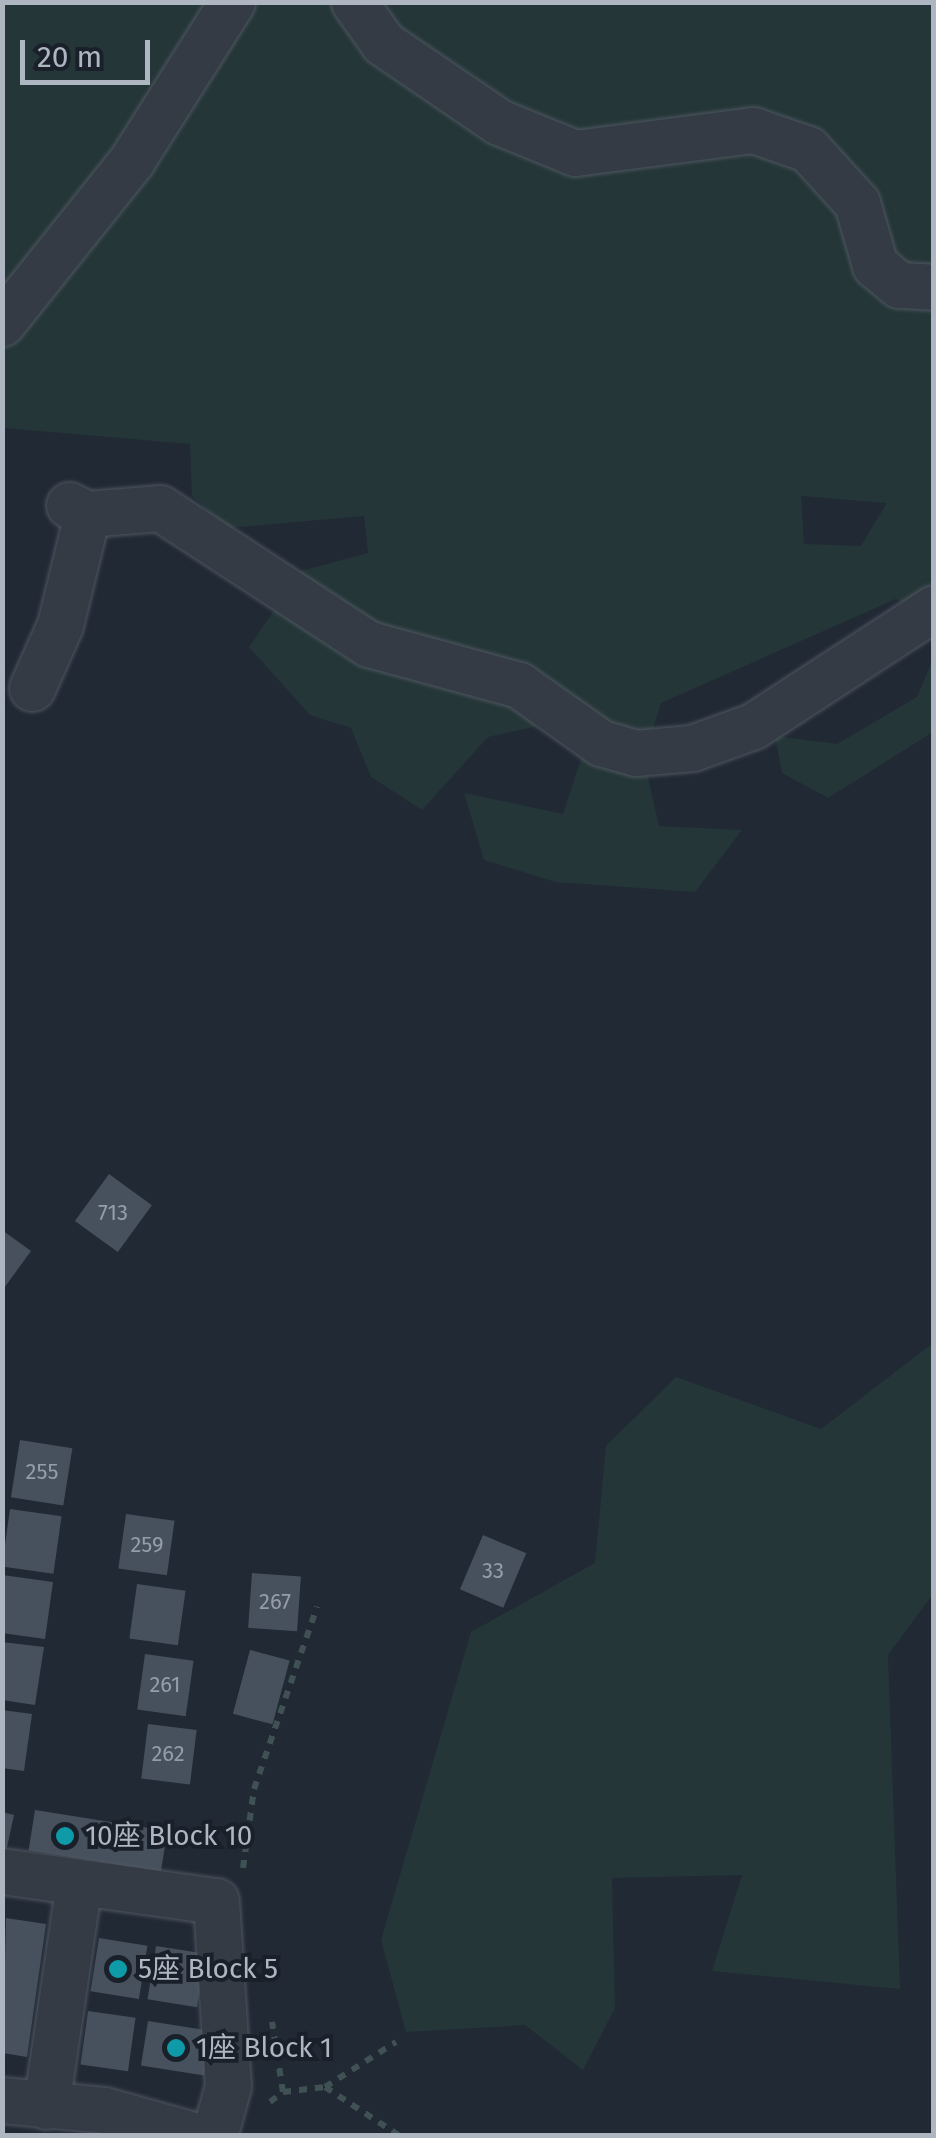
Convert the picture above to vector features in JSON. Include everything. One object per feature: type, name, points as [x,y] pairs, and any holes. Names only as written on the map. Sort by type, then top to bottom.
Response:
[{"type":"street","points":[[2,323],[132,160],[232,2]]},
{"type":"street","points":[[354,2],[383,43],[499,122],[575,153],[753,130],[808,149],[857,203],[876,265],[899,285],[934,287]]},
{"type":"street","points":[[32,688],[60,625],[78,509],[160,508],[369,644],[519,685],[601,743],[636,753],[692,748],[753,726],[934,608]]},
{"type":"street","points":[[2,1871],[216,1901],[232,2125]]},
{"type":"street","points":[[79,1882],[24,2103],[197,2136]]},
{"type":"path","points":[[242,1881],[254,1789],[317,1607]]},
{"type":"path","points":[[267,2003],[283,2092]]},
{"type":"path","points":[[232,2125],[283,2092],[326,2087],[396,2042]]},
{"type":"path","points":[[326,2087],[400,2136]]},
{"type":"shaded area","points":[[2,3],[933,3],[933,621],[896,599],[661,703],[644,759],[659,826],[742,830],[695,892],[556,882],[484,860],[464,793],[563,814],[584,750],[547,724],[488,737],[422,810],[371,777],[351,728],[310,715],[249,647],[301,571],[368,553],[364,516],[228,528],[192,496],[190,444],[3,428]],"holes":[[[801,496],[886,503],[861,546],[804,544]]]},
{"type":"shaded area","points":[[933,659],[933,732],[828,798],[782,773],[775,736],[837,744],[917,697]]},
{"type":"shaded area","points":[[933,1343],[933,1594],[888,1655],[900,1989],[712,1971],[742,1875],[612,1878],[615,2008],[583,2070],[525,2025],[406,2032],[381,1940],[471,1632],[595,1563],[606,1446],[676,1377],[821,1429]]},
{"type":"building","points":[[109,1174],[152,1205],[118,1252],[75,1221]]},
{"type":"building","points":[[2,1230],[31,1251],[2,1291]]},
{"type":"building","points":[[20,1440],[72,1448],[63,1506],[11,1497]]},
{"type":"building","points":[[10,1509],[61,1516],[53,1574],[2,1566]]},
{"type":"building","points":[[126,1514],[175,1521],[167,1575],[118,1568]]},
{"type":"building","points":[[483,1535],[526,1553],[503,1608],[460,1589]]},
{"type":"building","points":[[252,1573],[301,1576],[297,1631],[248,1628]]},
{"type":"building","points":[[2,1575],[53,1582],[45,1639],[2,1633]]},
{"type":"building","points":[[137,1584],[186,1591],[178,1645],[129,1638]]},
{"type":"building","points":[[2,1642],[44,1647],[35,1705],[2,1700]]},
{"type":"building","points":[[250,1650],[290,1661],[273,1724],[233,1714]]},
{"type":"building","points":[[145,1654],[194,1661],[186,1716],[137,1709]]},
{"type":"building","points":[[2,1710],[32,1714],[24,1771],[2,1768]]},
{"type":"building","points":[[148,1724],[197,1730],[190,1785],[141,1779]]},
{"type":"building","points":[[35,1810],[167,1831],[161,1871],[29,1850]]},
{"type":"building","points":[[2,1812],[14,1815],[4,1861],[2,1861]]},
{"type":"building","points":[[6,1918],[46,1924],[27,2057],[3,2053]]},
{"type":"building","name":"5座 Block 5","points":[[99,1938],[147,1946],[139,1999],[91,1991]]},
{"type":"building","points":[[156,1946],[205,1954],[197,2007],[148,1999]]},
{"type":"building","points":[[88,2011],[136,2018],[128,2071],[80,2064]]},
{"type":"building","name":"1座 Block 1","points":[[148,2021],[211,2031],[204,2075],[141,2065]]},
{"type":"place","name":"10座 Block 10","points":[[65,1836]]},
{"type":"place","name":"5座 Block 5","points":[[118,1969]]},
{"type":"place","name":"1座 Block 1","points":[[176,2048]]}]
